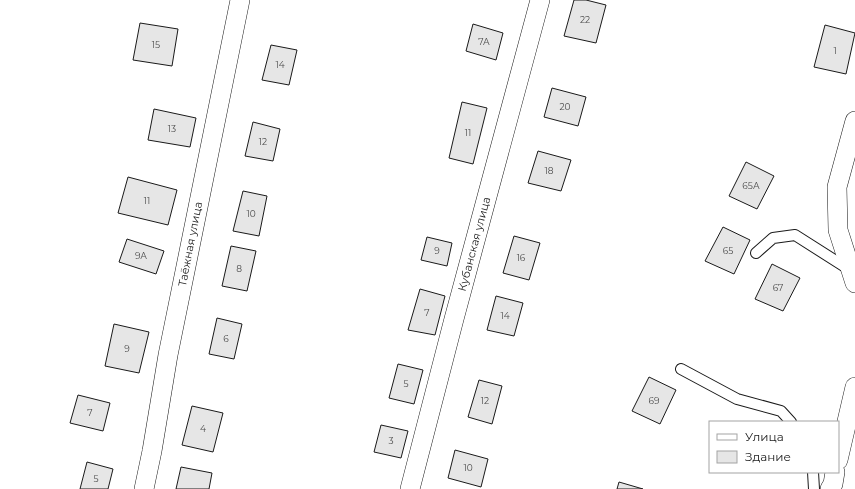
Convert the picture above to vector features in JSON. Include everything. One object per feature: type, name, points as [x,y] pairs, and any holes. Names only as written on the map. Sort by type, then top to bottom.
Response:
[{"type":"street","name":"Таёжная улица","points":[[144,489],[168,355],[240,0]]},
{"type":"street","name":"Кубанская улица","points":[[410,489],[540,0]]},
{"type":"street","points":[[853,133],[838,187],[838,230],[853,277]]},
{"type":"street","points":[[839,456],[855,387]]},
{"type":"street","points":[[830,489],[833,484],[835,473]]},
{"type":"lane","points":[[756,253],[773,238],[795,235],[853,277]]},
{"type":"lane","points":[[681,369],[737,399],[781,411],[790,421]]},
{"type":"lane","points":[[813,473],[814,489]]},
{"type":"building","points":[[574,0],[586,0],[606,5],[596,43],[564,36]]},
{"type":"building","points":[[140,23],[178,29],[172,66],[133,60]]},
{"type":"building","points":[[473,24],[503,33],[496,60],[466,51]]},
{"type":"building","points":[[825,25],[855,33],[846,74],[814,67]]},
{"type":"building","points":[[271,45],[297,50],[289,85],[262,80]]},
{"type":"building","points":[[552,88],[586,97],[578,126],[544,117]]},
{"type":"building","points":[[462,102],[487,108],[473,164],[449,158]]},
{"type":"building","points":[[154,109],[196,118],[190,147],[148,140]]},
{"type":"building","points":[[253,122],[280,129],[273,161],[245,156]]},
{"type":"building","points":[[538,151],[571,160],[561,191],[528,183]]},
{"type":"building","points":[[746,162],[774,176],[757,209],[729,196]]},
{"type":"building","points":[[128,177],[177,190],[168,225],[118,213]]},
{"type":"building","points":[[243,191],[267,196],[259,236],[233,231]]},
{"type":"building","points":[[723,227],[750,240],[734,274],[705,261]]},
{"type":"building","points":[[514,236],[540,243],[529,280],[503,273]]},
{"type":"building","points":[[427,237],[452,243],[447,266],[421,260]]},
{"type":"building","points":[[127,239],[164,251],[156,274],[119,262]]},
{"type":"building","points":[[231,246],[256,251],[247,291],[222,286]]},
{"type":"building","points":[[772,264],[800,278],[783,311],[755,299]]},
{"type":"building","points":[[420,289],[445,296],[435,335],[408,330]]},
{"type":"building","points":[[496,296],[523,303],[514,336],[487,330]]},
{"type":"building","points":[[217,318],[242,324],[234,359],[209,354]]},
{"type":"building","points":[[114,324],[149,332],[139,373],[105,366]]},
{"type":"building","points":[[398,364],[423,370],[414,404],[389,398]]},
{"type":"building","points":[[649,377],[676,390],[660,424],[632,411]]},
{"type":"building","points":[[479,380],[502,386],[492,424],[468,417]]},
{"type":"building","points":[[78,395],[110,403],[103,431],[70,423]]},
{"type":"building","points":[[192,406],[223,413],[213,452],[182,445]]},
{"type":"building","points":[[381,425],[408,431],[401,458],[374,452]]},
{"type":"building","points":[[455,450],[488,459],[481,487],[448,478]]},
{"type":"building","points":[[87,462],[113,469],[108,489],[80,489]]},
{"type":"building","points":[[181,467],[212,473],[209,489],[176,489]]},
{"type":"building","points":[[619,482],[643,489],[617,489]]}]
